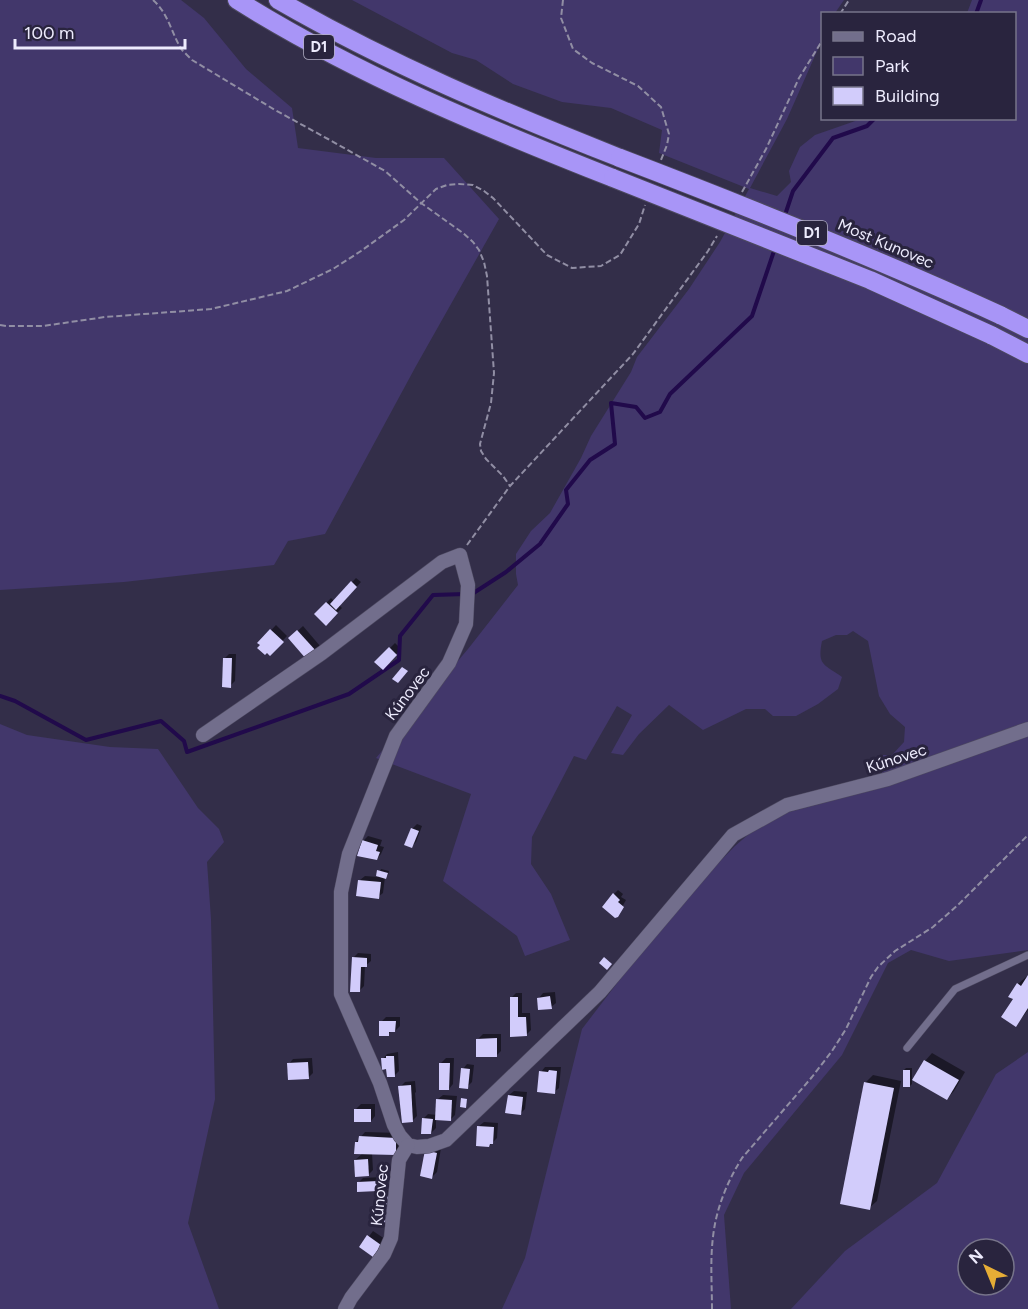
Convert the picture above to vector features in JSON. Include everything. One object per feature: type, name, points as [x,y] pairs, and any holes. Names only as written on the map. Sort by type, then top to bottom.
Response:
[{"type":"highway","name":"D1","points":[[237,0],[310,42],[403,90],[500,133],[860,276],[1028,354]]},
{"type":"highway","name":"Most Kunovec","points":[[278,0],[352,41],[490,106],[816,234],[1028,329]]},
{"type":"street","points":[[203,735],[322,653],[442,562],[460,555]]},
{"type":"street","name":"Kúnovec","points":[[460,555],[468,585],[466,624],[449,663],[396,736],[349,854],[341,892],[341,994],[380,1083],[394,1125],[408,1145],[429,1146],[446,1140],[467,1121],[600,992],[733,835],[787,805],[888,779],[1028,729]]},
{"type":"street","name":"Kúnovec","points":[[345,1309],[384,1254],[391,1238],[399,1161],[408,1145]]},
{"type":"lane","points":[[907,1048],[955,989],[1028,955]]},
{"type":"path","points":[[153,0],[166,15],[183,51],[192,60],[275,110],[385,171],[421,203],[468,237],[479,250],[488,284],[494,373],[490,403],[480,444],[486,459],[510,486]]},
{"type":"path","points":[[737,200],[766,149],[799,78],[821,43]]},
{"type":"path","points":[[0,325],[43,326],[105,317],[211,309],[287,291],[333,269],[404,220],[421,203]]},
{"type":"path","points":[[460,555],[510,486],[633,354],[720,231]]},
{"type":"path","points":[[711,1309],[712,1238],[724,1191],[742,1158],[832,1051],[878,967],[895,951],[933,927],[1028,835]]},
{"type":"green space","points":[[0,0],[181,0],[204,18],[246,69],[292,108],[298,148],[376,158],[444,158],[499,219],[325,534],[288,541],[274,565],[124,582],[0,590]]},
{"type":"green space","points":[[352,0],[844,0],[836,12],[821,12],[821,42],[787,119],[750,188],[777,196],[791,182],[789,171],[800,147],[815,135],[858,120],[1016,120],[1016,12],[967,12],[972,0],[1028,0],[1028,950],[949,961],[911,950],[888,963],[842,1055],[744,1173],[724,1215],[731,1309],[502,1309],[525,1258],[582,1029],[676,906],[757,827],[785,813],[887,786],[880,767],[883,755],[892,755],[904,742],[905,727],[890,714],[879,696],[868,641],[853,631],[847,635],[836,635],[822,641],[820,655],[823,664],[842,677],[838,689],[818,704],[796,716],[773,716],[765,709],[746,709],[703,730],[669,705],[639,734],[623,755],[611,753],[632,715],[617,706],[586,760],[574,756],[532,837],[531,864],[551,894],[570,940],[525,956],[517,936],[443,881],[471,794],[376,758],[468,649],[518,585],[516,554],[531,531],[550,513],[591,436],[631,372],[637,357],[689,289],[720,242],[749,189],[659,153],[662,130],[611,108],[562,102],[513,84],[476,60],[452,53]]},
{"type":"green space","points":[[0,724],[27,735],[110,747],[158,749],[198,808],[219,829],[224,842],[207,862],[211,919],[215,1099],[188,1223],[219,1309],[0,1309]]},
{"type":"green space","points":[[1028,1052],[1028,1309],[791,1309],[845,1251],[937,1183],[996,1074]]},
{"type":"building","points":[[351,581],[357,587],[336,610],[330,604]]},
{"type":"building","points":[[326,602],[338,613],[326,626],[314,614]]},
{"type":"building","points":[[270,629],[284,642],[270,656],[257,648],[260,645],[257,643]]},
{"type":"building","points":[[297,630],[317,652],[307,660],[288,638]]},
{"type":"building","points":[[389,647],[397,655],[383,670],[374,662]]},
{"type":"building","points":[[223,658],[232,658],[231,688],[222,687]]},
{"type":"building","points":[[402,667],[408,671],[398,683],[392,679]]},
{"type":"building","points":[[411,828],[419,831],[412,848],[404,845]]},
{"type":"building","points":[[362,840],[378,845],[376,851],[380,852],[377,860],[357,856]]},
{"type":"building","points":[[377,870],[388,873],[386,879],[376,876]]},
{"type":"building","points":[[358,880],[381,882],[379,899],[356,896]]},
{"type":"building","points":[[613,893],[624,907],[615,918],[602,907]]},
{"type":"building","points":[[352,957],[367,958],[367,967],[361,967],[360,992],[350,992]]},
{"type":"building","points":[[604,957],[612,964],[607,970],[599,963]]},
{"type":"building","points":[[1028,975],[1028,1008],[1016,1027],[1001,1017],[1013,999],[1008,997],[1017,983],[1021,986]]},
{"type":"building","points":[[550,996],[552,1009],[538,1010],[537,998]]},
{"type":"building","points":[[510,997],[518,997],[518,1017],[526,1017],[527,1036],[510,1037]]},
{"type":"building","points":[[379,1021],[396,1021],[395,1032],[389,1032],[389,1036],[379,1036]]},
{"type":"building","points":[[497,1038],[497,1057],[476,1057],[476,1039]]},
{"type":"building","points":[[386,1056],[394,1056],[395,1077],[387,1077],[386,1069],[382,1070],[381,1058],[386,1058]]},
{"type":"building","points":[[924,1060],[959,1080],[947,1100],[912,1080]]},
{"type":"building","points":[[308,1062],[309,1079],[288,1080],[287,1063]]},
{"type":"building","points":[[439,1063],[450,1063],[449,1090],[439,1090]]},
{"type":"building","points":[[461,1068],[470,1069],[468,1089],[459,1088]]},
{"type":"building","points":[[549,1070],[557,1071],[555,1094],[537,1092],[539,1071],[548,1072]]},
{"type":"building","points":[[903,1070],[910,1070],[910,1087],[903,1087]]},
{"type":"building","points":[[864,1082],[894,1088],[870,1210],[840,1204]]},
{"type":"building","points":[[411,1085],[413,1122],[402,1123],[398,1086]]},
{"type":"building","points":[[508,1095],[523,1097],[521,1115],[505,1113]]},
{"type":"building","points":[[461,1098],[467,1099],[466,1108],[460,1107]]},
{"type":"building","points":[[436,1099],[452,1100],[451,1121],[435,1120]]},
{"type":"building","points":[[354,1109],[371,1109],[371,1122],[354,1122]]},
{"type":"building","points":[[422,1118],[433,1119],[431,1134],[421,1134]]},
{"type":"building","points":[[477,1126],[494,1127],[493,1144],[489,1147],[476,1146]]},
{"type":"building","points":[[359,1136],[396,1138],[396,1155],[354,1154],[355,1142],[358,1142]]},
{"type":"building","points":[[425,1150],[437,1153],[432,1179],[420,1176]]},
{"type":"building","points":[[368,1159],[369,1176],[355,1177],[354,1160]]},
{"type":"building","points":[[378,1181],[378,1191],[357,1192],[357,1182]]},
{"type":"building","points":[[379,1194],[395,1196],[391,1224],[379,1222],[381,1206],[377,1206]]},
{"type":"building","points":[[367,1235],[381,1245],[373,1257],[359,1247]]},
{"type":"waterway","points":[[977,12],[981,0]]},
{"type":"waterway","points":[[784,218],[793,191],[833,138],[867,126],[873,120]]},
{"type":"waterway","points":[[472,594],[506,572],[540,544],[568,504],[566,490],[590,460],[615,444],[611,403],[636,407],[645,418],[660,412],[670,394],[752,316],[775,248]]},
{"type":"waterway","points":[[0,696],[15,701],[86,740],[161,721],[184,741],[187,752],[349,694],[399,660],[400,636],[433,595],[465,594]]}]
